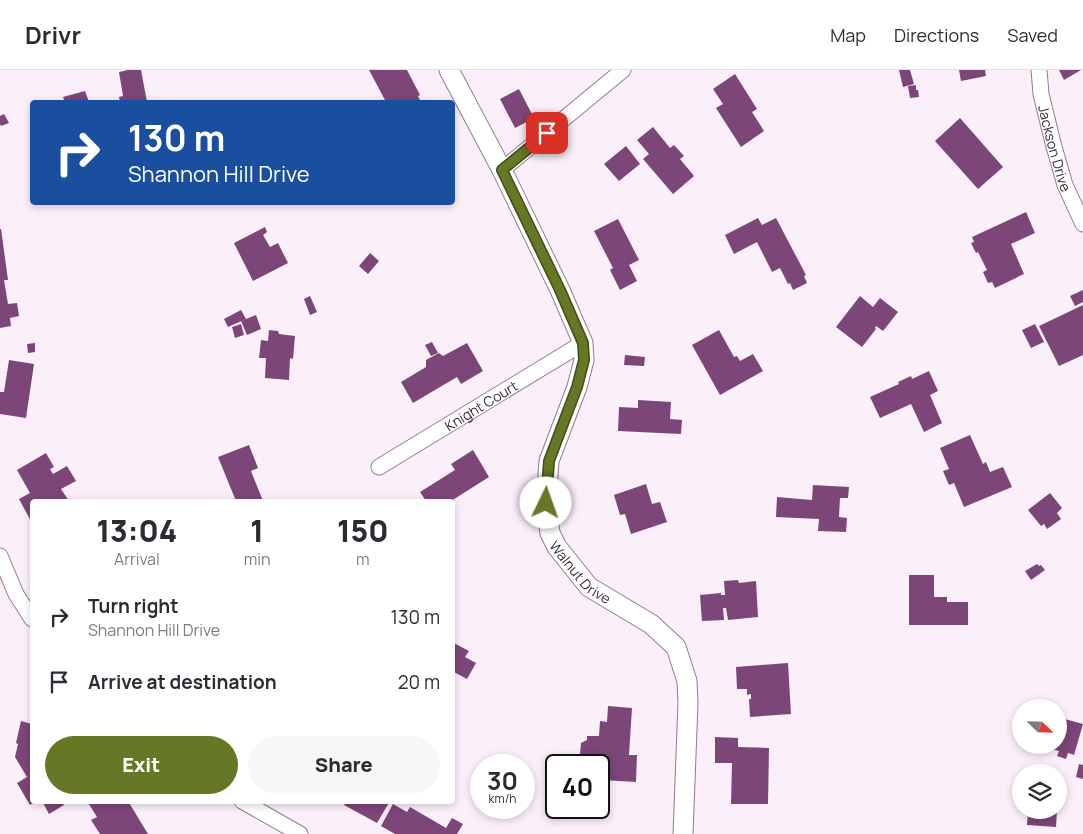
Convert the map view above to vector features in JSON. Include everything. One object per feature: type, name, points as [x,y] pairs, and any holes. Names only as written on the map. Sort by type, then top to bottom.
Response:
[{"type":"street","name":"Walnut Drive","points":[[449,70],[502,170],[560,290],[583,343],[584,360],[577,387],[549,461],[546,503],[550,533],[557,547],[589,587],[651,624],[676,647],[687,681],[688,702],[683,834]]},
{"type":"street","points":[[502,170],[623,70]]},
{"type":"street","name":"Jackson Drive","points":[[1039,70],[1041,94],[1053,143],[1065,184],[1083,224]]},
{"type":"street","name":"Knight Court","points":[[379,467],[583,343]]},
{"type":"street","points":[[0,556],[16,594],[30,616]]},
{"type":"street","points":[[0,590],[16,594]]},
{"type":"street","points":[[247,804],[300,834]]},
{"type":"building","points":[[141,70],[147,100],[120,100],[119,97],[123,96],[119,72]]},
{"type":"building","points":[[369,70],[407,70],[420,95],[418,96],[420,100],[385,100]]},
{"type":"building","points":[[899,70],[910,70],[914,84],[903,87]]},
{"type":"building","points":[[959,70],[985,70],[986,76],[961,81]]},
{"type":"building","points":[[1059,70],[1081,70],[1064,80]]},
{"type":"building","points":[[735,74],[757,109],[752,112],[764,131],[741,147],[716,108],[723,104],[713,89]]},
{"type":"building","points":[[916,85],[919,97],[910,98],[908,86]]},
{"type":"building","points":[[519,89],[534,118],[515,128],[500,99]]},
{"type":"building","points":[[85,91],[88,100],[64,100],[63,97]]},
{"type":"building","points":[[4,114],[9,123],[1,126],[0,116]]},
{"type":"building","points":[[960,118],[1003,167],[978,189],[935,141]]},
{"type":"building","points":[[653,127],[670,148],[674,145],[684,156],[680,159],[694,176],[673,194],[643,159],[649,154],[637,140]]},
{"type":"building","points":[[626,146],[640,164],[619,181],[604,164]]},
{"type":"building","points":[[1026,212],[1035,233],[1011,244],[1024,274],[995,288],[992,282],[988,283],[983,272],[987,270],[971,243],[974,242],[972,237]]},
{"type":"building","points":[[758,218],[762,225],[776,218],[806,275],[804,276],[807,283],[793,290],[780,268],[772,272],[757,242],[734,254],[725,235]]},
{"type":"building","points":[[618,219],[639,260],[629,265],[637,281],[620,290],[610,270],[613,268],[594,231]]},
{"type":"building","points":[[265,227],[267,232],[263,235],[270,247],[278,243],[288,263],[253,281],[234,243]]},
{"type":"building","points":[[0,229],[8,280],[4,280],[8,304],[17,303],[19,316],[10,318],[11,326],[0,328]]},
{"type":"building","points":[[370,253],[379,261],[368,274],[359,266]]},
{"type":"building","points":[[1083,290],[1083,302],[1075,306],[1070,296]]},
{"type":"building","points":[[310,296],[317,312],[310,315],[304,299]]},
{"type":"building","points":[[860,296],[873,307],[880,298],[898,312],[883,331],[876,326],[876,329],[862,347],[836,327]]},
{"type":"building","points":[[1083,305],[1083,355],[1059,366],[1039,326]]},
{"type":"building","points":[[241,310],[246,319],[228,327],[224,319]]},
{"type":"building","points":[[256,315],[261,329],[247,335],[241,321]]},
{"type":"building","points":[[241,324],[244,335],[235,338],[232,327]]},
{"type":"building","points":[[1035,324],[1044,342],[1031,348],[1022,330]]},
{"type":"building","points":[[269,330],[278,331],[279,334],[295,336],[293,359],[290,358],[289,380],[265,378],[266,358],[259,358],[261,340],[268,341]]},
{"type":"building","points":[[719,330],[734,357],[737,356],[740,361],[753,354],[763,371],[720,395],[692,345]]},
{"type":"building","points":[[432,342],[438,353],[431,356],[425,345]]},
{"type":"building","points":[[35,343],[35,352],[28,353],[27,344]]},
{"type":"building","points":[[467,343],[483,371],[461,384],[457,377],[413,403],[401,382],[426,367],[426,360],[439,353],[443,356]]},
{"type":"building","points":[[625,355],[645,357],[644,366],[624,365]]},
{"type":"building","points":[[9,360],[34,364],[26,418],[0,414],[0,392],[4,392]]},
{"type":"building","points":[[929,371],[938,391],[930,395],[942,423],[924,432],[911,404],[880,418],[870,397],[899,384],[898,382],[911,376],[912,379]]},
{"type":"building","points":[[638,400],[671,402],[670,419],[682,420],[681,434],[618,431],[619,407],[638,408]]},
{"type":"building","points":[[970,435],[983,464],[986,462],[990,472],[1003,467],[1012,487],[964,507],[954,483],[949,485],[943,471],[949,469],[940,448]]},
{"type":"building","points":[[249,445],[258,468],[251,471],[262,499],[235,499],[218,457]]},
{"type":"building","points":[[473,450],[489,477],[454,499],[425,499],[420,492],[455,470],[451,464]]},
{"type":"building","points":[[46,453],[54,467],[50,469],[53,474],[67,466],[76,481],[61,489],[68,499],[30,499],[30,519],[19,499],[30,493],[17,470]]},
{"type":"building","points":[[646,484],[652,504],[660,502],[667,522],[631,534],[625,514],[620,515],[614,495]]},
{"type":"building","points":[[813,485],[849,487],[848,498],[840,498],[839,517],[847,518],[846,532],[818,531],[819,519],[776,517],[777,497],[812,500]]},
{"type":"building","points":[[1050,493],[1062,508],[1057,513],[1061,519],[1047,529],[1044,524],[1041,526],[1028,510]]},
{"type":"building","points":[[1037,564],[1041,565],[1045,570],[1031,580],[1025,571]]},
{"type":"building","points":[[909,575],[934,575],[934,597],[947,597],[947,602],[968,602],[968,625],[909,625]]},
{"type":"building","points":[[738,580],[739,583],[756,581],[758,617],[728,620],[726,608],[723,608],[724,620],[702,621],[700,595],[721,593],[721,595],[725,595],[724,581]]},
{"type":"building","points":[[455,644],[469,651],[465,657],[476,663],[467,679],[455,673]]},
{"type":"building","points":[[788,663],[791,714],[750,717],[749,699],[751,699],[751,694],[747,695],[747,689],[737,689],[736,667]]},
{"type":"building","points":[[608,706],[632,708],[629,755],[637,755],[636,782],[610,780],[610,754],[580,754],[581,743],[587,740],[587,736],[599,736],[600,721],[607,722]]},
{"type":"building","points":[[1068,720],[1083,724],[1074,755],[1068,753]]},
{"type":"building","points":[[21,721],[30,723],[30,805],[17,783],[27,777],[15,757],[18,744],[16,743]]},
{"type":"building","points":[[715,737],[738,738],[738,747],[769,748],[768,804],[731,804],[732,763],[715,763]]},
{"type":"building","points":[[1058,754],[1068,754],[1066,759],[1057,756]]},
{"type":"building","points":[[1079,764],[1083,765],[1083,779],[1076,777]]},
{"type":"building","points":[[44,804],[64,804],[64,805],[49,814]]},
{"type":"building","points":[[89,804],[130,804],[148,834],[100,834],[91,820],[97,817]]},
{"type":"building","points":[[344,804],[388,804],[377,823]]},
{"type":"building","points":[[393,804],[407,812],[410,807],[446,828],[452,818],[463,824],[457,834],[395,834],[381,826]]},
{"type":"building","points":[[1027,819],[1056,819],[1056,827],[1027,825]]},
{"type":"route","points":[[546,503],[549,461],[577,387],[584,360],[583,343],[560,290],[502,170],[547,133]]}]
